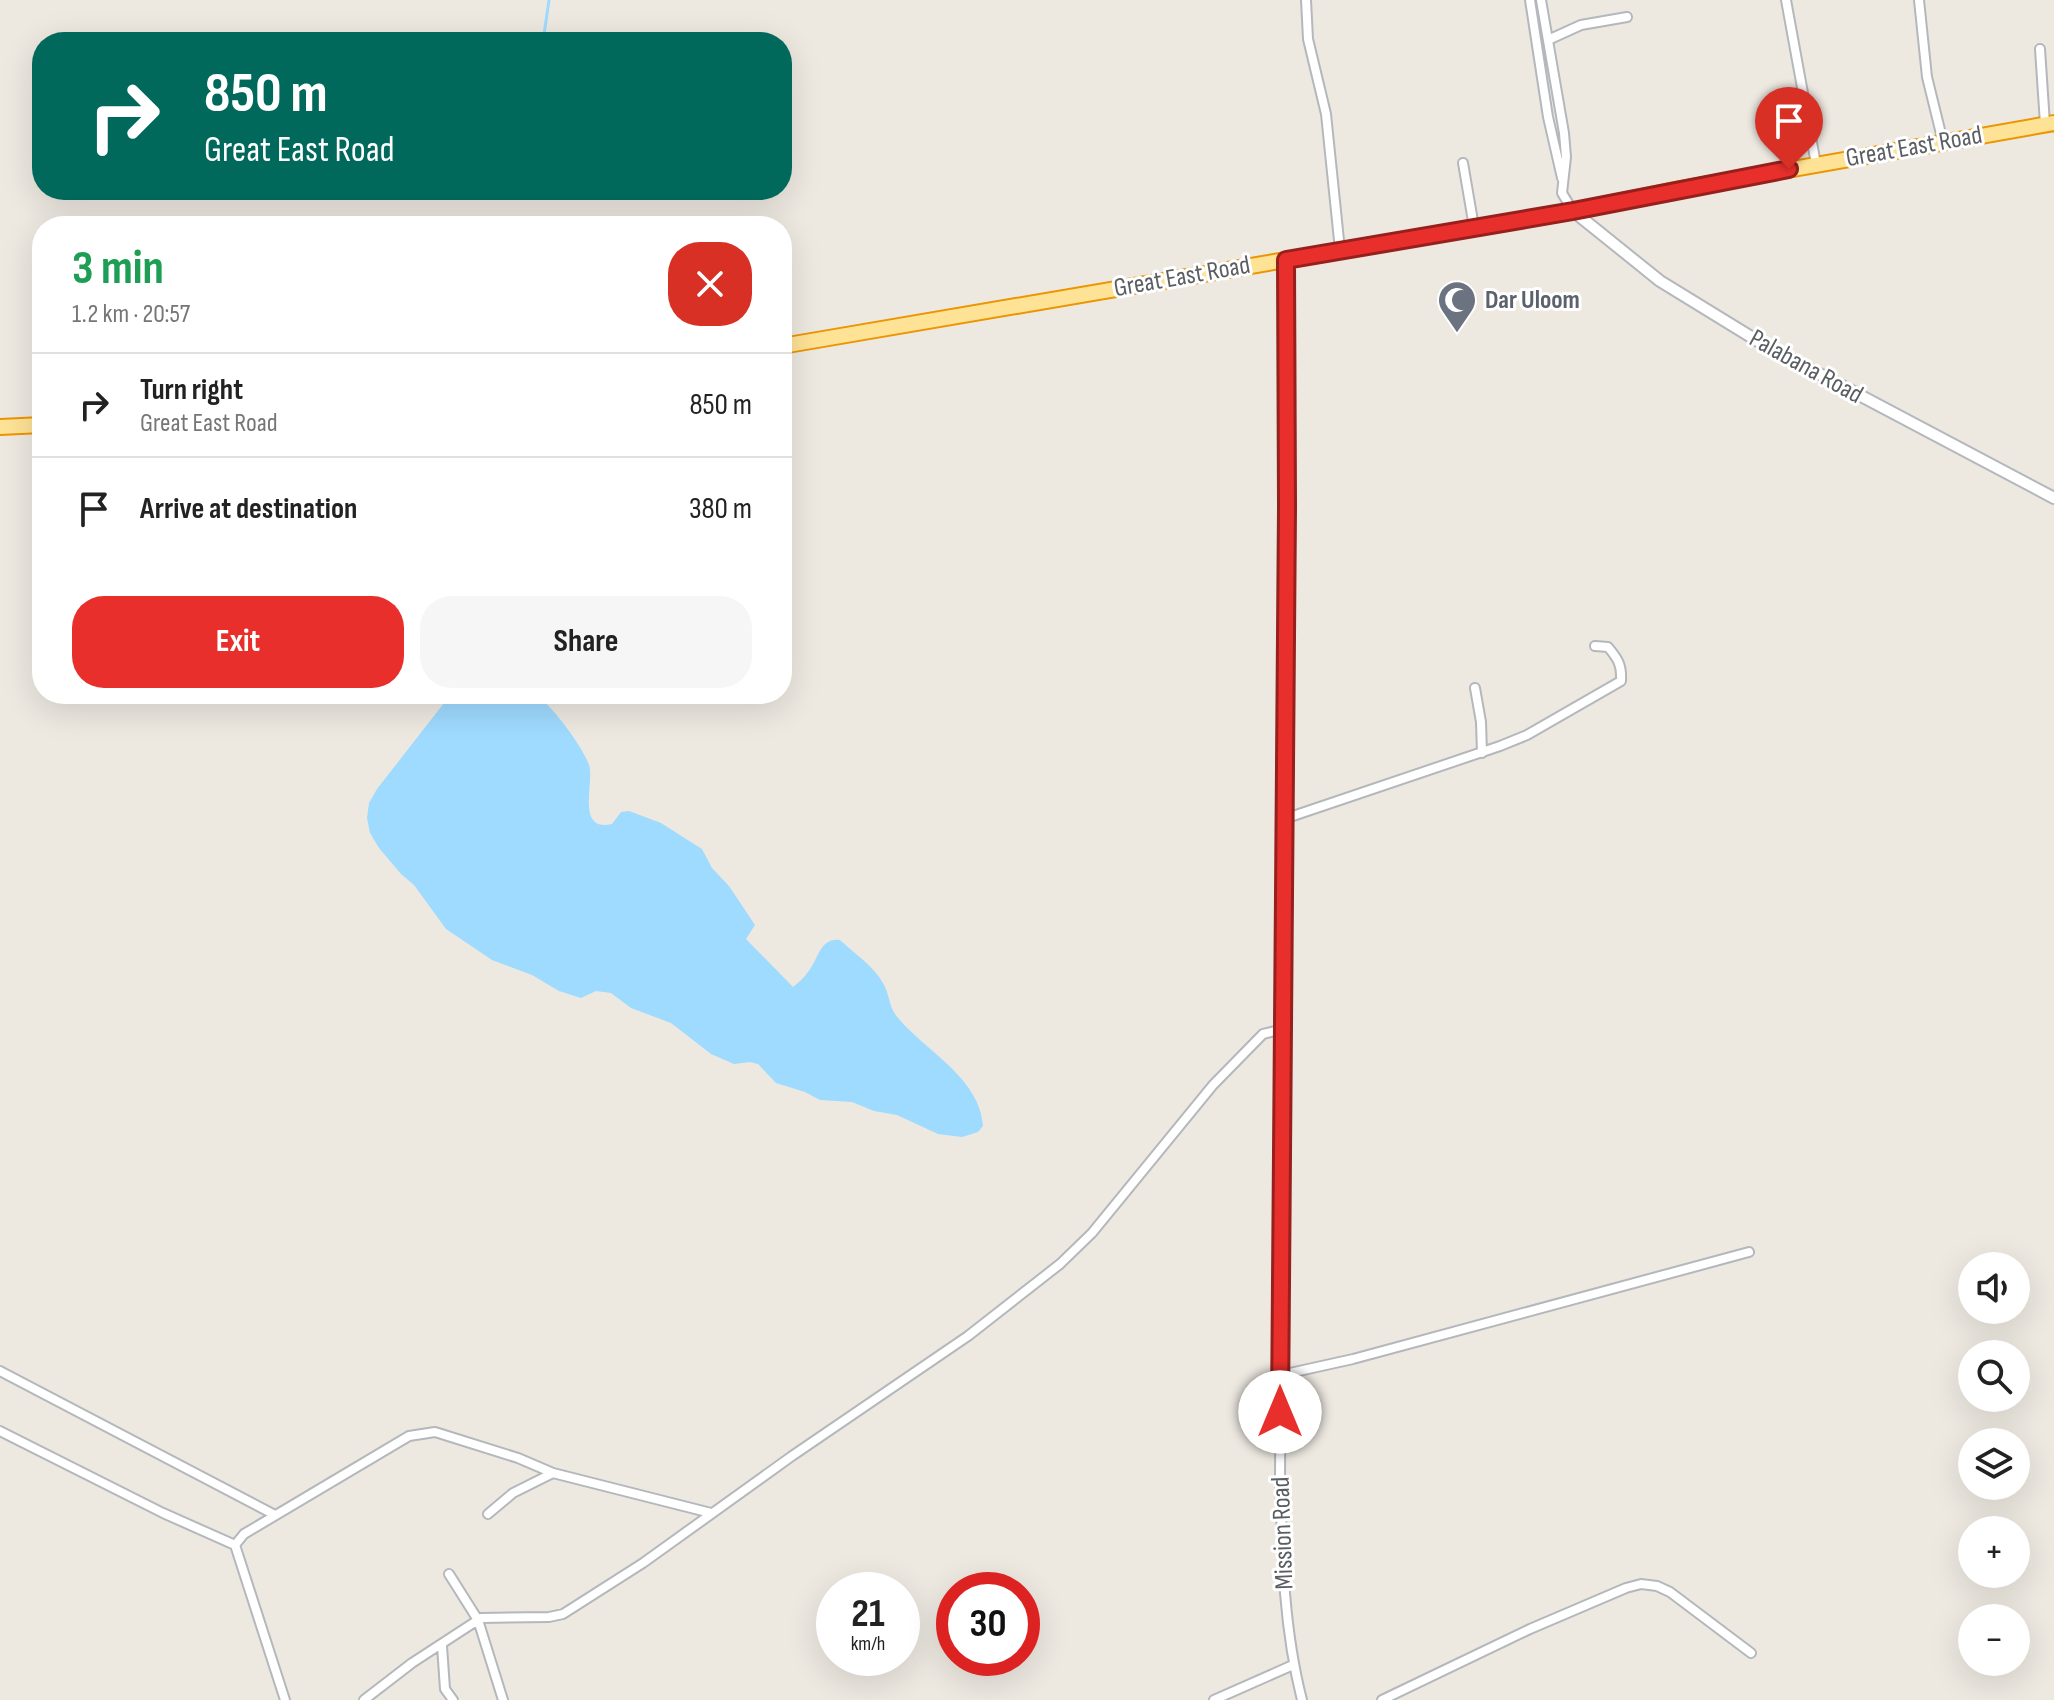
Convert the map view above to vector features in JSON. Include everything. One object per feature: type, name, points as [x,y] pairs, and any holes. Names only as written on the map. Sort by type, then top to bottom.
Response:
[{"type":"highway","name":"Great East Road","points":[[792,344],[1573,211],[1816,164],[2049,124]]},
{"type":"highway","points":[[0,427],[32,425]]},
{"type":"street","points":[[1306,0],[1308,39],[1326,114],[1340,250]]},
{"type":"street","points":[[1530,0],[1553,142],[1563,179]]},
{"type":"street","points":[[1541,0],[1564,133],[1566,157],[1562,193],[1573,211]]},
{"type":"street","points":[[1786,0],[1816,164]]},
{"type":"street","points":[[1919,0],[1927,77],[1943,142]]},
{"type":"street","points":[[1548,40],[1581,25],[1627,17]]},
{"type":"street","points":[[2040,49],[2049,124]]},
{"type":"street","points":[[1463,163],[1474,227]]},
{"type":"street","name":"Palabana Road","points":[[1573,211],[1660,281],[1761,343],[2054,498]]},
{"type":"street","name":"Mission Road","points":[[1286,260],[1281,1375],[1283,1587],[1293,1665],[1302,1700]]},
{"type":"street","points":[[1284,819],[1527,735],[1621,681],[1622,666],[1616,656],[1608,647],[1595,646]]},
{"type":"street","points":[[1475,688],[1482,753]]},
{"type":"street","points":[[364,1700],[412,1663],[478,1620],[488,1616],[524,1619],[563,1614],[643,1563],[968,1336],[1060,1264],[1111,1211],[1213,1085],[1263,1034],[1283,1029]]},
{"type":"street","points":[[1281,1375],[1353,1359],[1749,1252]]},
{"type":"street","points":[[0,1371],[275,1515]]},
{"type":"street","points":[[0,1431],[163,1513],[235,1545],[285,1700]]},
{"type":"street","points":[[235,1545],[244,1534],[409,1436],[431,1431],[518,1458],[553,1473],[711,1513]]},
{"type":"street","points":[[488,1514],[513,1493],[553,1473]]},
{"type":"street","points":[[449,1574],[478,1620],[503,1700]]},
{"type":"street","points":[[1382,1700],[1559,1616],[1641,1584],[1670,1592],[1751,1653]]},
{"type":"street","points":[[442,1646],[445,1689],[453,1700]]},
{"type":"street","points":[[1214,1700],[1293,1665]]},
{"type":"water","points":[[443,704],[547,704],[586,757],[590,772],[590,813],[594,821],[601,825],[612,824],[621,812],[629,811],[661,823],[702,849],[712,868],[729,886],[755,925],[746,939],[793,987],[812,967],[820,950],[828,942],[840,940],[880,978],[893,1011],[906,1027],[948,1064],[972,1092],[983,1126],[978,1132],[962,1137],[938,1134],[897,1115],[874,1111],[852,1102],[820,1100],[776,1083],[758,1064],[734,1064],[711,1054],[671,1023],[631,1008],[611,993],[596,991],[581,998],[492,960],[446,929],[414,885],[379,848],[370,833],[367,818],[369,803]]},
{"type":"waterway","points":[[544,32],[549,0]]},
{"type":"place","name":"Dar Uloom","points":[[1457,334]]},
{"type":"route","points":[[1280,1412],[1286,260],[1573,211],[1789,169]]}]
